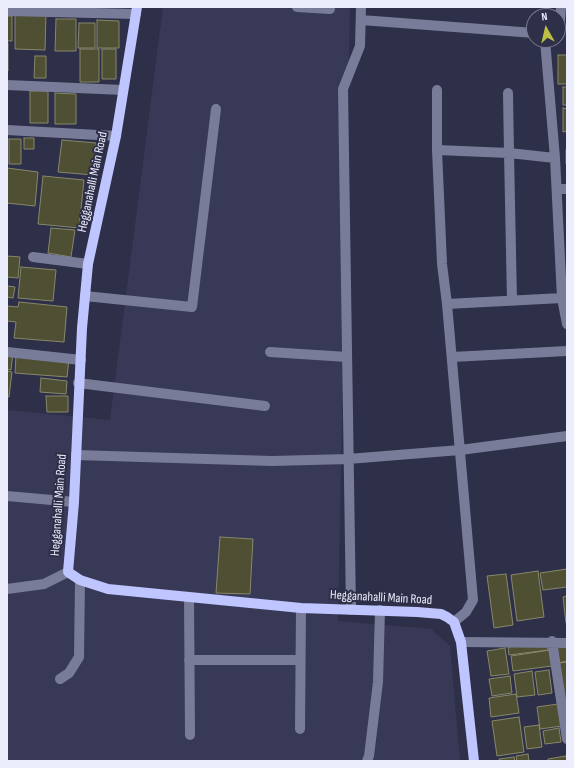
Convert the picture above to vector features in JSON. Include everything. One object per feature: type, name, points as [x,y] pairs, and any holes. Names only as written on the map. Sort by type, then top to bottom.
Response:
[{"type":"main road","name":"Hegganahalli Main Road","points":[[136,10],[116,136],[88,264],[78,383],[74,502],[68,572],[80,580],[108,589],[300,608],[380,610],[440,614],[454,622]]},
{"type":"main road","points":[[454,622],[461,642],[474,761]]},
{"type":"street","points":[[297,7],[330,9]]},
{"type":"street","points":[[351,610],[343,89],[360,46],[361,7]]},
{"type":"street","points":[[7,11],[136,10]]},
{"type":"street","points":[[361,20],[526,32]]},
{"type":"street","points":[[546,48],[555,158],[562,189],[562,298],[567,324]]},
{"type":"street","points":[[7,85],[123,90]]},
{"type":"street","points":[[437,90],[436,150],[442,264],[452,357],[473,600],[466,612],[454,622]]},
{"type":"street","points":[[508,92],[512,301]]},
{"type":"street","points":[[85,296],[192,307],[216,109]]},
{"type":"street","points":[[7,130],[116,136]]},
{"type":"street","points":[[436,150],[509,153],[555,158]]},
{"type":"street","points":[[33,257],[88,264]]},
{"type":"street","points":[[447,304],[562,298]]},
{"type":"street","points":[[452,357],[567,351]]},
{"type":"street","points":[[7,352],[81,360]]},
{"type":"street","points":[[270,352],[347,357]]},
{"type":"street","points":[[78,383],[265,406]]},
{"type":"street","points":[[76,455],[272,461],[348,459],[460,450],[567,436]]},
{"type":"street","points":[[7,496],[74,502]]},
{"type":"street","points":[[7,589],[44,584],[68,572]]},
{"type":"street","points":[[60,679],[69,673],[80,657],[80,580]]},
{"type":"street","points":[[189,598],[190,735]]},
{"type":"street","points":[[300,608],[300,728]]},
{"type":"street","points":[[366,761],[369,756],[378,682],[380,610]]},
{"type":"street","points":[[461,642],[552,641],[567,643]]},
{"type":"street","points":[[552,641],[567,739]]},
{"type":"street","points":[[189,660],[300,660]]},
{"type":"shaded area","points":[[163,7],[350,7],[338,621],[431,629],[450,646],[460,761],[7,761],[7,410],[110,420]]},
{"type":"building","points":[[15,14],[46,14],[45,50],[15,49]]},
{"type":"building","points":[[7,16],[12,16],[12,41],[7,41]]},
{"type":"building","points":[[56,19],[76,19],[76,51],[55,51]]},
{"type":"building","points":[[97,20],[119,21],[119,48],[97,48]]},
{"type":"building","points":[[79,23],[95,23],[95,48],[78,48]]},
{"type":"building","points":[[8,43],[8,71],[7,71]]},
{"type":"building","points":[[80,49],[99,49],[99,82],[80,82]]},
{"type":"building","points":[[102,49],[116,49],[116,79],[102,79]]},
{"type":"building","points":[[558,55],[567,55],[567,84],[558,84]]},
{"type":"building","points":[[35,56],[46,56],[46,78],[34,78]]},
{"type":"building","points":[[563,87],[567,87],[567,105],[563,105]]},
{"type":"building","points":[[30,91],[48,91],[48,123],[30,123]]},
{"type":"building","points":[[55,93],[76,94],[76,124],[55,124]]},
{"type":"building","points":[[563,108],[567,109],[567,131],[563,132]]},
{"type":"building","points":[[24,138],[34,138],[34,149],[24,149]]},
{"type":"building","points":[[9,139],[21,139],[21,164],[9,164]]},
{"type":"building","points":[[62,140],[96,143],[93,175],[58,172]]},
{"type":"building","points":[[567,150],[567,164],[566,164]]},
{"type":"building","points":[[7,168],[38,172],[35,206],[7,203]]},
{"type":"building","points":[[43,176],[84,180],[79,228],[38,224]]},
{"type":"building","points":[[51,228],[75,230],[71,257],[48,253]]},
{"type":"building","points":[[7,256],[20,257],[18,278],[7,277]]},
{"type":"building","points":[[21,267],[56,270],[53,301],[18,298]]},
{"type":"building","points":[[7,286],[15,287],[13,298],[7,297]]},
{"type":"building","points":[[19,302],[67,307],[64,342],[14,338],[16,322],[7,321],[7,306],[18,307]]},
{"type":"building","points":[[7,352],[13,353],[11,370],[7,369]]},
{"type":"building","points":[[16,355],[69,359],[67,377],[15,373]]},
{"type":"building","points":[[7,371],[12,372],[9,397],[7,397]]},
{"type":"building","points":[[41,378],[67,381],[66,394],[40,392]]},
{"type":"building","points":[[46,396],[68,396],[68,412],[47,412]]},
{"type":"building","points":[[220,537],[253,539],[250,594],[216,593]]},
{"type":"building","points":[[567,569],[567,587],[543,590],[540,573]]},
{"type":"building","points":[[538,571],[544,617],[517,621],[511,575]]},
{"type":"building","points":[[506,574],[513,625],[494,628],[487,576]]},
{"type":"building","points":[[567,596],[567,623],[566,623],[563,597]]},
{"type":"building","points":[[547,642],[548,650],[509,655],[508,647]]},
{"type":"building","points":[[555,645],[567,647],[567,661],[558,663]]},
{"type":"building","points":[[505,648],[509,674],[491,676],[487,651]]},
{"type":"building","points":[[550,650],[552,666],[513,671],[511,656]]},
{"type":"building","points":[[567,662],[567,724],[559,663]]},
{"type":"building","points":[[549,670],[552,693],[538,695],[535,672]]},
{"type":"building","points":[[532,671],[535,695],[517,697],[514,674]]},
{"type":"building","points":[[510,676],[512,693],[492,696],[489,679]]},
{"type":"building","points":[[516,694],[519,713],[491,717],[489,698]]},
{"type":"building","points":[[558,704],[562,726],[540,729],[537,707]]},
{"type":"building","points":[[519,717],[524,752],[497,756],[492,721]]},
{"type":"building","points":[[539,725],[542,747],[527,749],[524,727]]},
{"type":"building","points":[[559,728],[561,742],[545,744],[543,731]]},
{"type":"building","points":[[528,754],[529,761],[517,761],[516,756]]},
{"type":"building","points":[[566,756],[567,761],[548,761],[548,759]]},
{"type":"building","points":[[514,757],[515,761],[500,761],[499,759]]}]
